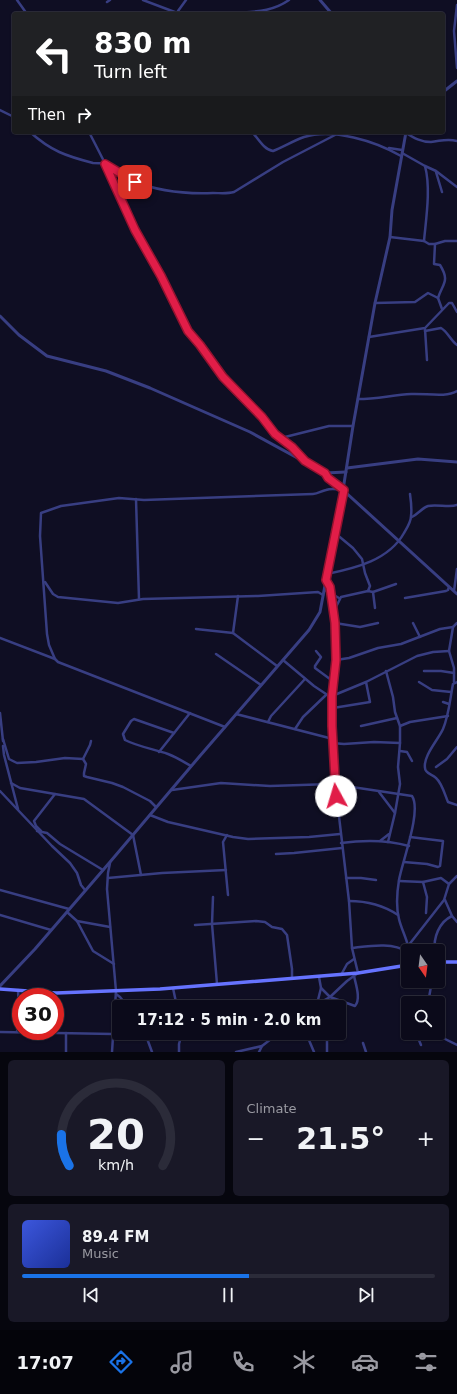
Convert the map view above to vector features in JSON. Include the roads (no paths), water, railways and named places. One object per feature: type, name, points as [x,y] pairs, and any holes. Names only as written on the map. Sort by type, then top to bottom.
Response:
[{"type":"main road","points":[[445,962],[457,962]]},
{"type":"main road","points":[[64,993],[116,993],[319,977],[358,973],[401,965]]},
{"type":"main road","points":[[0,988],[12,989]]},
{"type":"street","points":[[17,0],[25,12]]},
{"type":"street","points":[[143,0],[174,12]]},
{"type":"street","points":[[178,12],[186,0]]},
{"type":"street","points":[[253,12],[266,11],[289,0]]},
{"type":"street","points":[[320,0],[330,12]]},
{"type":"street","points":[[457,5],[454,31],[457,68]]},
{"type":"street","points":[[445,90],[457,81]]},
{"type":"street","points":[[0,110],[12,116]]},
{"type":"street","points":[[32,134],[44,144],[57,152],[93,163],[105,164],[127,178],[150,186],[187,194],[227,194],[237,191],[283,162],[335,136]]},
{"type":"street","points":[[90,134],[135,230],[161,276],[187,329],[223,377],[262,417],[275,434],[292,447],[305,461]]},
{"type":"street","points":[[254,134],[266,148],[273,151],[309,136],[323,134],[370,141],[402,153],[436,171],[457,187]]},
{"type":"street","points":[[0,988],[283,660],[317,618],[320,612],[344,490],[353,426],[375,303],[390,237],[392,210],[406,134]]},
{"type":"street","points":[[408,134],[414,138],[429,142],[447,138],[457,140]]},
{"type":"street","points":[[389,148],[402,153]]},
{"type":"street","points":[[424,241],[428,187],[425,166]]},
{"type":"street","points":[[436,171],[442,192]]},
{"type":"street","points":[[390,237],[424,241],[429,244],[445,241],[457,241]]},
{"type":"street","points":[[435,244],[434,264],[440,264],[445,276],[444,286],[438,298],[442,310]]},
{"type":"street","points":[[375,303],[415,302],[428,293],[438,298]]},
{"type":"street","points":[[427,360],[425,330],[446,304],[452,303],[457,312]]},
{"type":"street","points":[[0,316],[18,335],[47,356],[106,371],[150,388],[226,420],[325,473],[328,478],[344,490],[457,594]]},
{"type":"street","points":[[369,337],[441,328],[446,331],[451,340],[457,345]]},
{"type":"street","points":[[358,398],[413,394],[450,394],[457,391]]},
{"type":"street","points":[[280,438],[329,426],[353,426]]},
{"type":"street","points":[[347,468],[418,459],[457,462]]},
{"type":"street","points":[[325,473],[346,472]]},
{"type":"street","points":[[55,659],[48,641],[40,536],[41,513],[61,506],[119,498],[136,500],[265,497],[313,494],[330,488],[344,490]]},
{"type":"street","points":[[327,574],[363,565],[384,554],[399,542],[409,525],[412,516],[410,494]]},
{"type":"street","points":[[136,500],[139,599]]},
{"type":"street","points":[[412,516],[428,506],[454,506],[457,504]]},
{"type":"street","points":[[336,533],[358,552],[362,559],[370,586],[368,591]]},
{"type":"street","points":[[454,591],[457,570]]},
{"type":"street","points":[[324,1000],[330,997],[358,973],[352,948],[349,901],[335,784],[332,741],[332,697],[336,660],[335,623],[332,594],[330,585],[326,580]]},
{"type":"street","points":[[44,581],[58,597],[118,603],[139,599],[318,592],[324,595]]},
{"type":"street","points":[[334,611],[339,598],[368,591],[373,592],[396,584]]},
{"type":"street","points":[[405,598],[446,591],[449,587]]},
{"type":"street","points":[[325,590],[339,598]]},
{"type":"street","points":[[373,592],[375,608]]},
{"type":"street","points":[[233,633],[238,596]]},
{"type":"street","points":[[335,623],[360,627],[378,622]]},
{"type":"street","points":[[413,623],[420,637]]},
{"type":"street","points":[[457,623],[453,627],[449,651],[456,682],[452,684],[448,716],[443,729],[429,754],[425,768],[426,771],[438,779],[448,802],[457,805]]},
{"type":"street","points":[[336,660],[349,658],[378,648],[400,644],[440,629],[453,627]]},
{"type":"street","points":[[196,629],[233,633],[277,666]]},
{"type":"street","points":[[0,638],[225,727]]},
{"type":"street","points":[[316,651],[321,657],[314,666],[315,668],[334,682]]},
{"type":"street","points":[[283,660],[326,695],[332,697],[366,682],[417,656],[433,652],[449,651]]},
{"type":"street","points":[[216,654],[261,685]]},
{"type":"street","points":[[386,671],[394,710],[400,726],[400,751],[398,767],[400,784],[399,794],[388,842]]},
{"type":"street","points":[[424,671],[454,673]]},
{"type":"street","points":[[268,722],[271,716],[305,679]]},
{"type":"street","points":[[333,708],[370,702],[366,682]]},
{"type":"street","points":[[419,682],[432,690],[451,692]]},
{"type":"street","points":[[295,729],[303,717],[326,695]]},
{"type":"street","points":[[443,702],[449,704]]},
{"type":"street","points":[[0,713],[4,755],[18,811]]},
{"type":"street","points":[[159,752],[190,713]]},
{"type":"street","points":[[236,714],[295,729],[344,744],[374,742],[400,743]]},
{"type":"street","points":[[400,726],[410,722],[448,716]]},
{"type":"street","points":[[361,726],[397,718]]},
{"type":"street","points":[[174,733],[134,719],[131,720],[123,734],[125,740],[141,747],[168,754],[191,766]]},
{"type":"street","points":[[3,739],[9,759],[17,763],[65,758],[83,760]]},
{"type":"street","points":[[83,760],[91,741]]},
{"type":"street","points":[[436,767],[447,759],[457,747]]},
{"type":"street","points":[[400,751],[407,752],[412,761]]},
{"type":"street","points":[[83,760],[86,764],[84,776],[123,787],[150,801],[156,807]]},
{"type":"street","points":[[11,783],[20,788],[84,799],[133,834],[140,875]]},
{"type":"street","points":[[172,790],[221,783],[264,786],[335,784],[378,792],[412,796],[414,800],[414,816],[409,846],[399,881],[397,906],[398,915],[407,944]]},
{"type":"street","points":[[0,791],[74,868],[81,885],[85,890]]},
{"type":"street","points":[[378,792],[388,802],[395,813]]},
{"type":"street","points":[[56,794],[34,821],[36,826],[103,870]]},
{"type":"street","points":[[150,815],[168,822],[251,839],[309,837],[340,834]]},
{"type":"street","points":[[37,830],[42,831]]},
{"type":"street","points":[[378,842],[389,834]]},
{"type":"street","points":[[226,835],[223,842],[228,895]]},
{"type":"street","points":[[404,862],[427,864],[438,867],[440,866],[443,841],[410,837]]},
{"type":"street","points":[[341,843],[388,842],[409,846]]},
{"type":"street","points":[[276,854],[342,848]]},
{"type":"street","points":[[110,862],[107,889],[114,964],[115,1000]]},
{"type":"street","points":[[108,878],[226,870]]},
{"type":"street","points":[[410,944],[444,900],[449,884],[457,876]]},
{"type":"street","points":[[346,878],[376,880]]},
{"type":"street","points":[[399,881],[423,882],[441,878],[449,884]]},
{"type":"street","points":[[423,882],[427,897],[426,913]]},
{"type":"street","points":[[0,890],[68,910],[77,920],[93,951],[114,964]]},
{"type":"street","points":[[213,897],[212,924],[217,985]]},
{"type":"street","points":[[444,900],[452,916],[457,922]]},
{"type":"street","points":[[349,901],[365,902],[385,907],[398,915]]},
{"type":"street","points":[[0,915],[50,930]]},
{"type":"street","points":[[435,944],[435,937],[441,925],[452,916]]},
{"type":"street","points":[[77,920],[110,927]]},
{"type":"street","points":[[195,925],[256,921],[265,922],[272,927],[282,929],[287,935],[292,978]]},
{"type":"street","points":[[352,948],[384,946],[401,950]]},
{"type":"street","points":[[341,975],[347,964],[354,959]]},
{"type":"street","points":[[321,988],[330,997],[354,1006],[356,1005],[358,988],[354,976]]},
{"type":"street","points":[[318,1000],[321,988],[319,977]]},
{"type":"street","points":[[173,988],[176,1000]]},
{"type":"street","points":[[116,993],[122,1000]]},
{"type":"street","points":[[0,1032],[12,1032]]},
{"type":"street","points":[[66,1052],[66,1033],[112,1034]]},
{"type":"street","points":[[445,1039],[457,1045]]},
{"type":"street","points":[[112,1052],[113,1040]]},
{"type":"street","points":[[148,1040],[152,1052]]},
{"type":"street","points":[[179,1052],[180,1040]]},
{"type":"street","points":[[236,1052],[262,1046],[270,1040]]},
{"type":"street","points":[[309,1040],[314,1052]]},
{"type":"street","points":[[326,1040],[327,1052]]},
{"type":"street","points":[[419,1040],[421,1045]]},
{"type":"street","points":[[363,1043],[366,1052]]},
{"type":"street","points":[[259,1052],[262,1046]]}]
